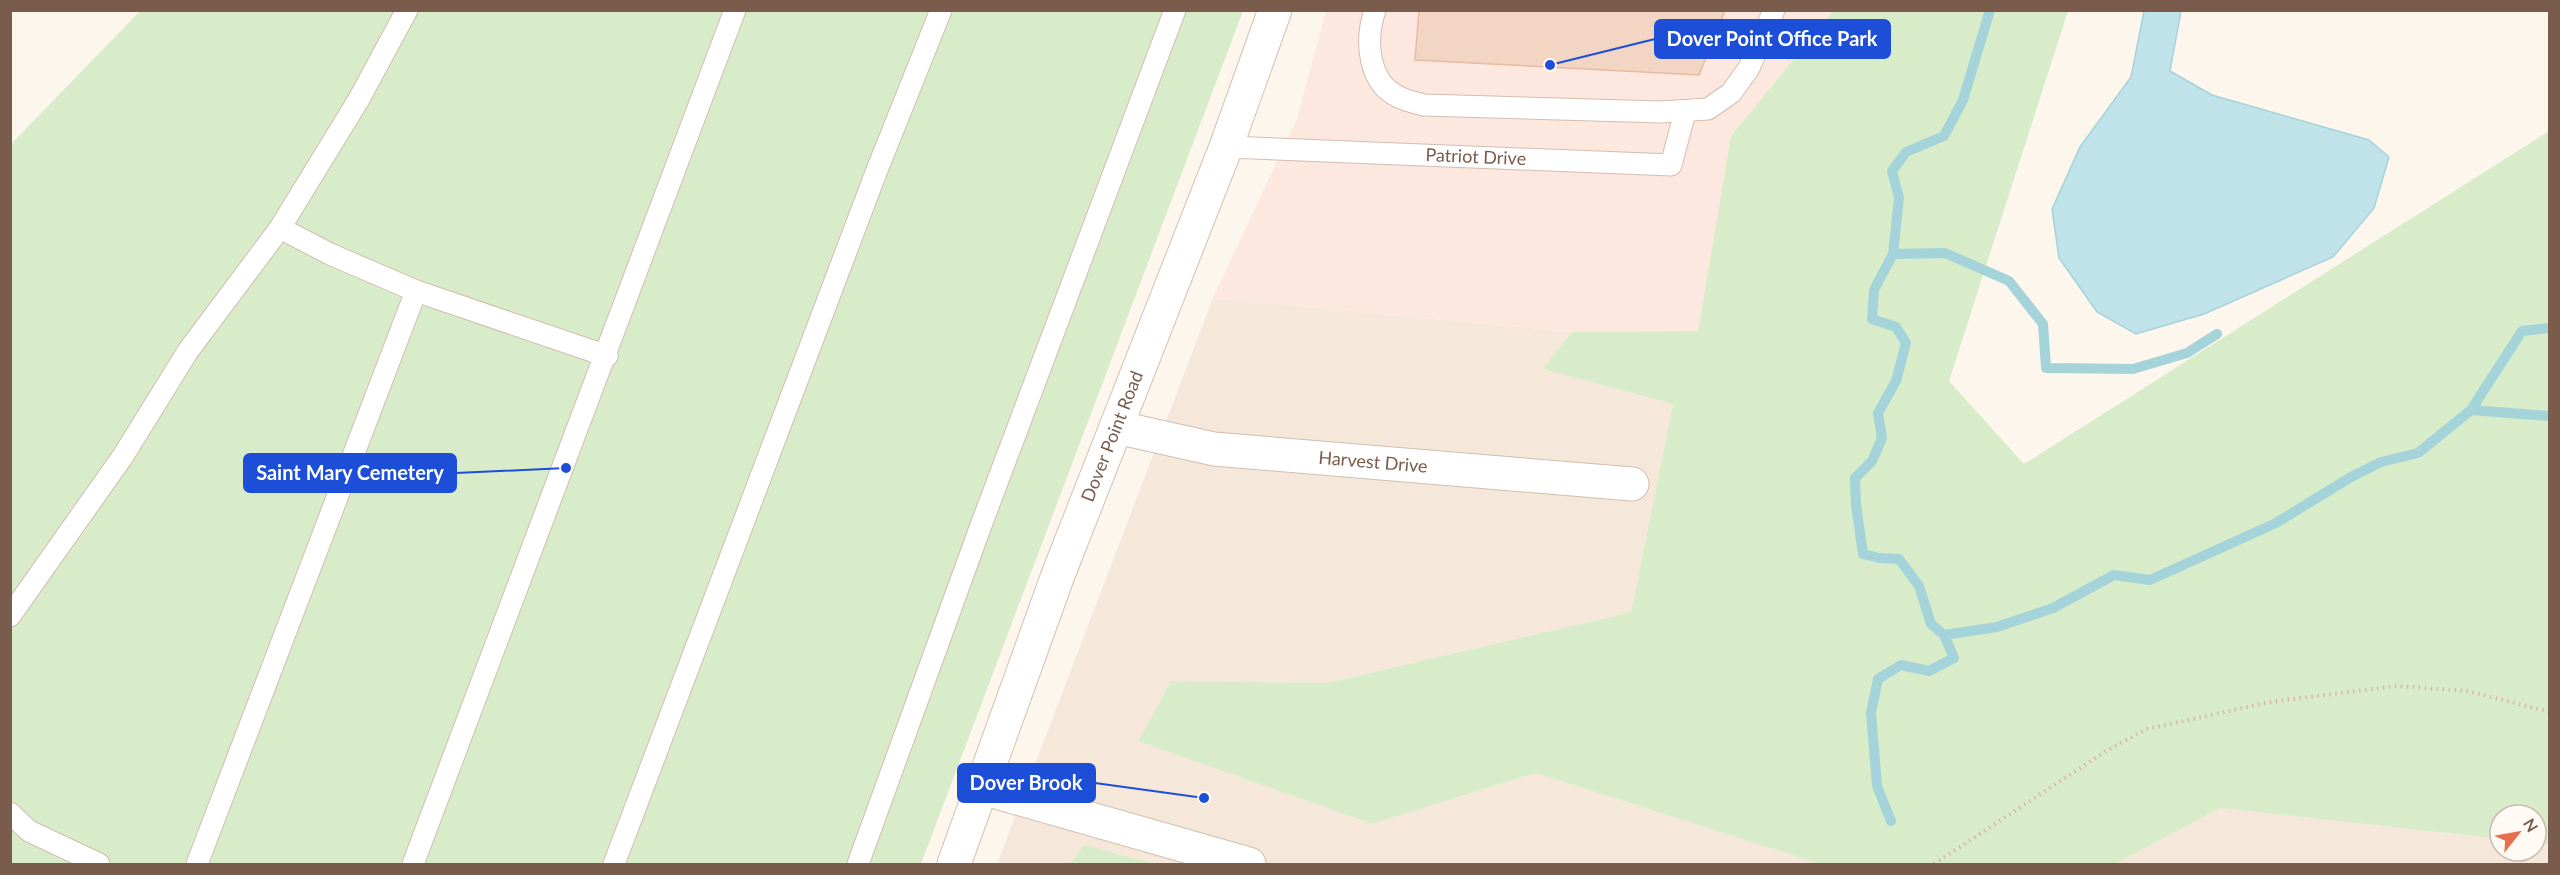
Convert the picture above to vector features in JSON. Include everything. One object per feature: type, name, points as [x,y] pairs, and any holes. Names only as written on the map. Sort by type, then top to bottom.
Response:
[{"type":"main road","name":"Dover Point Road","points":[[954,864],[1058,575],[1226,147],[1275,10]]},
{"type":"main road","name":"Harvest Drive","points":[[1116,427],[1214,449],[1632,484]]},
{"type":"main road","points":[[982,788],[1249,864]]},
{"type":"lane","points":[[10,616],[123,456],[188,351],[280,228],[359,99],[407,10]]},
{"type":"lane","points":[[412,864],[735,10]]},
{"type":"lane","points":[[614,864],[877,170],[941,10]]},
{"type":"lane","points":[[858,864],[980,528],[1175,10]]},
{"type":"lane","points":[[1375,10],[1370,24],[1369,56],[1379,80],[1398,98],[1424,105],[1685,112],[1708,109],[1731,93],[1749,68],[1774,10]]},
{"type":"lane","name":"Patriot Drive","points":[[1226,147],[1671,165],[1685,112]]},
{"type":"lane","points":[[280,228],[330,254],[416,291],[606,356]]},
{"type":"lane","points":[[197,864],[416,291]]},
{"type":"lane","points":[[10,813],[29,831],[99,864]]},
{"type":"path","points":[[1934,864],[2106,751],[2147,729],[2270,702],[2397,686],[2468,691],[2550,712]]},
{"type":"shaded area","points":[[1326,11],[1833,11],[1731,136],[1698,331],[1572,332],[1213,298],[1297,119]]},
{"type":"shaded area","points":[[1213,298],[1572,332],[1544,369],[1673,404],[1631,612],[1327,683],[1171,681],[1138,741],[1372,824],[1536,773],[1820,864],[1156,864],[1084,845],[1070,864],[997,864]]},
{"type":"shaded area","points":[[2220,808],[2488,838],[2488,863],[2548,863],[2548,845],[2550,845],[2549,864],[2115,864]]},
{"type":"green space","points":[[140,11],[1243,11],[921,864],[11,864],[10,145]]},
{"type":"green space","points":[[1833,11],[2068,11],[1949,381],[2024,464],[2549,131],[2549,845],[2548,803],[2488,803],[2488,838],[2220,808],[2115,864],[1820,864],[1536,773],[1372,824],[1138,741],[1171,681],[1327,683],[1631,612],[1673,404],[1543,369],[1572,332],[1698,331],[1731,136]]},
{"type":"green space","points":[[1084,845],[1156,864],[1070,864]]},
{"type":"water","points":[[2144,11],[2181,11],[2170,71],[2212,95],[2369,140],[2389,157],[2374,208],[2333,257],[2204,314],[2136,334],[2097,312],[2059,258],[2052,209],[2080,147],[2131,77]]},
{"type":"building","points":[[1419,10],[1725,10],[1699,75],[1415,60]]},
{"type":"waterway","points":[[1891,821],[1877,786],[1871,713],[1878,679],[1901,665],[1929,671],[1954,658],[1944,635],[1931,624],[1919,586],[1899,559],[1863,554],[1856,505],[1855,478],[1872,461],[1882,438],[1878,413],[1896,381],[1906,343],[1896,327],[1872,319],[1874,290],[1893,254],[1899,198],[1892,171],[1906,152],[1944,136],[1963,100],[1990,10]]},
{"type":"waterway","points":[[1893,254],[1945,253],[2009,281],[2043,324],[2046,368],[2133,369],[2187,353],[2217,334]]},
{"type":"waterway","points":[[2471,410],[2522,331],[2550,328]]},
{"type":"waterway","points":[[1944,635],[1997,627],[2053,608],[2114,575],[2150,580],[2276,523],[2351,477],[2381,462],[2418,453],[2471,410],[2550,416]]},
{"type":"place","name":"Dover Point Office Park","points":[[1550,65]]},
{"type":"place","name":"Saint Mary Cemetery","points":[[566,468]]},
{"type":"place","name":"Dover Brook","points":[[1204,798]]}]
